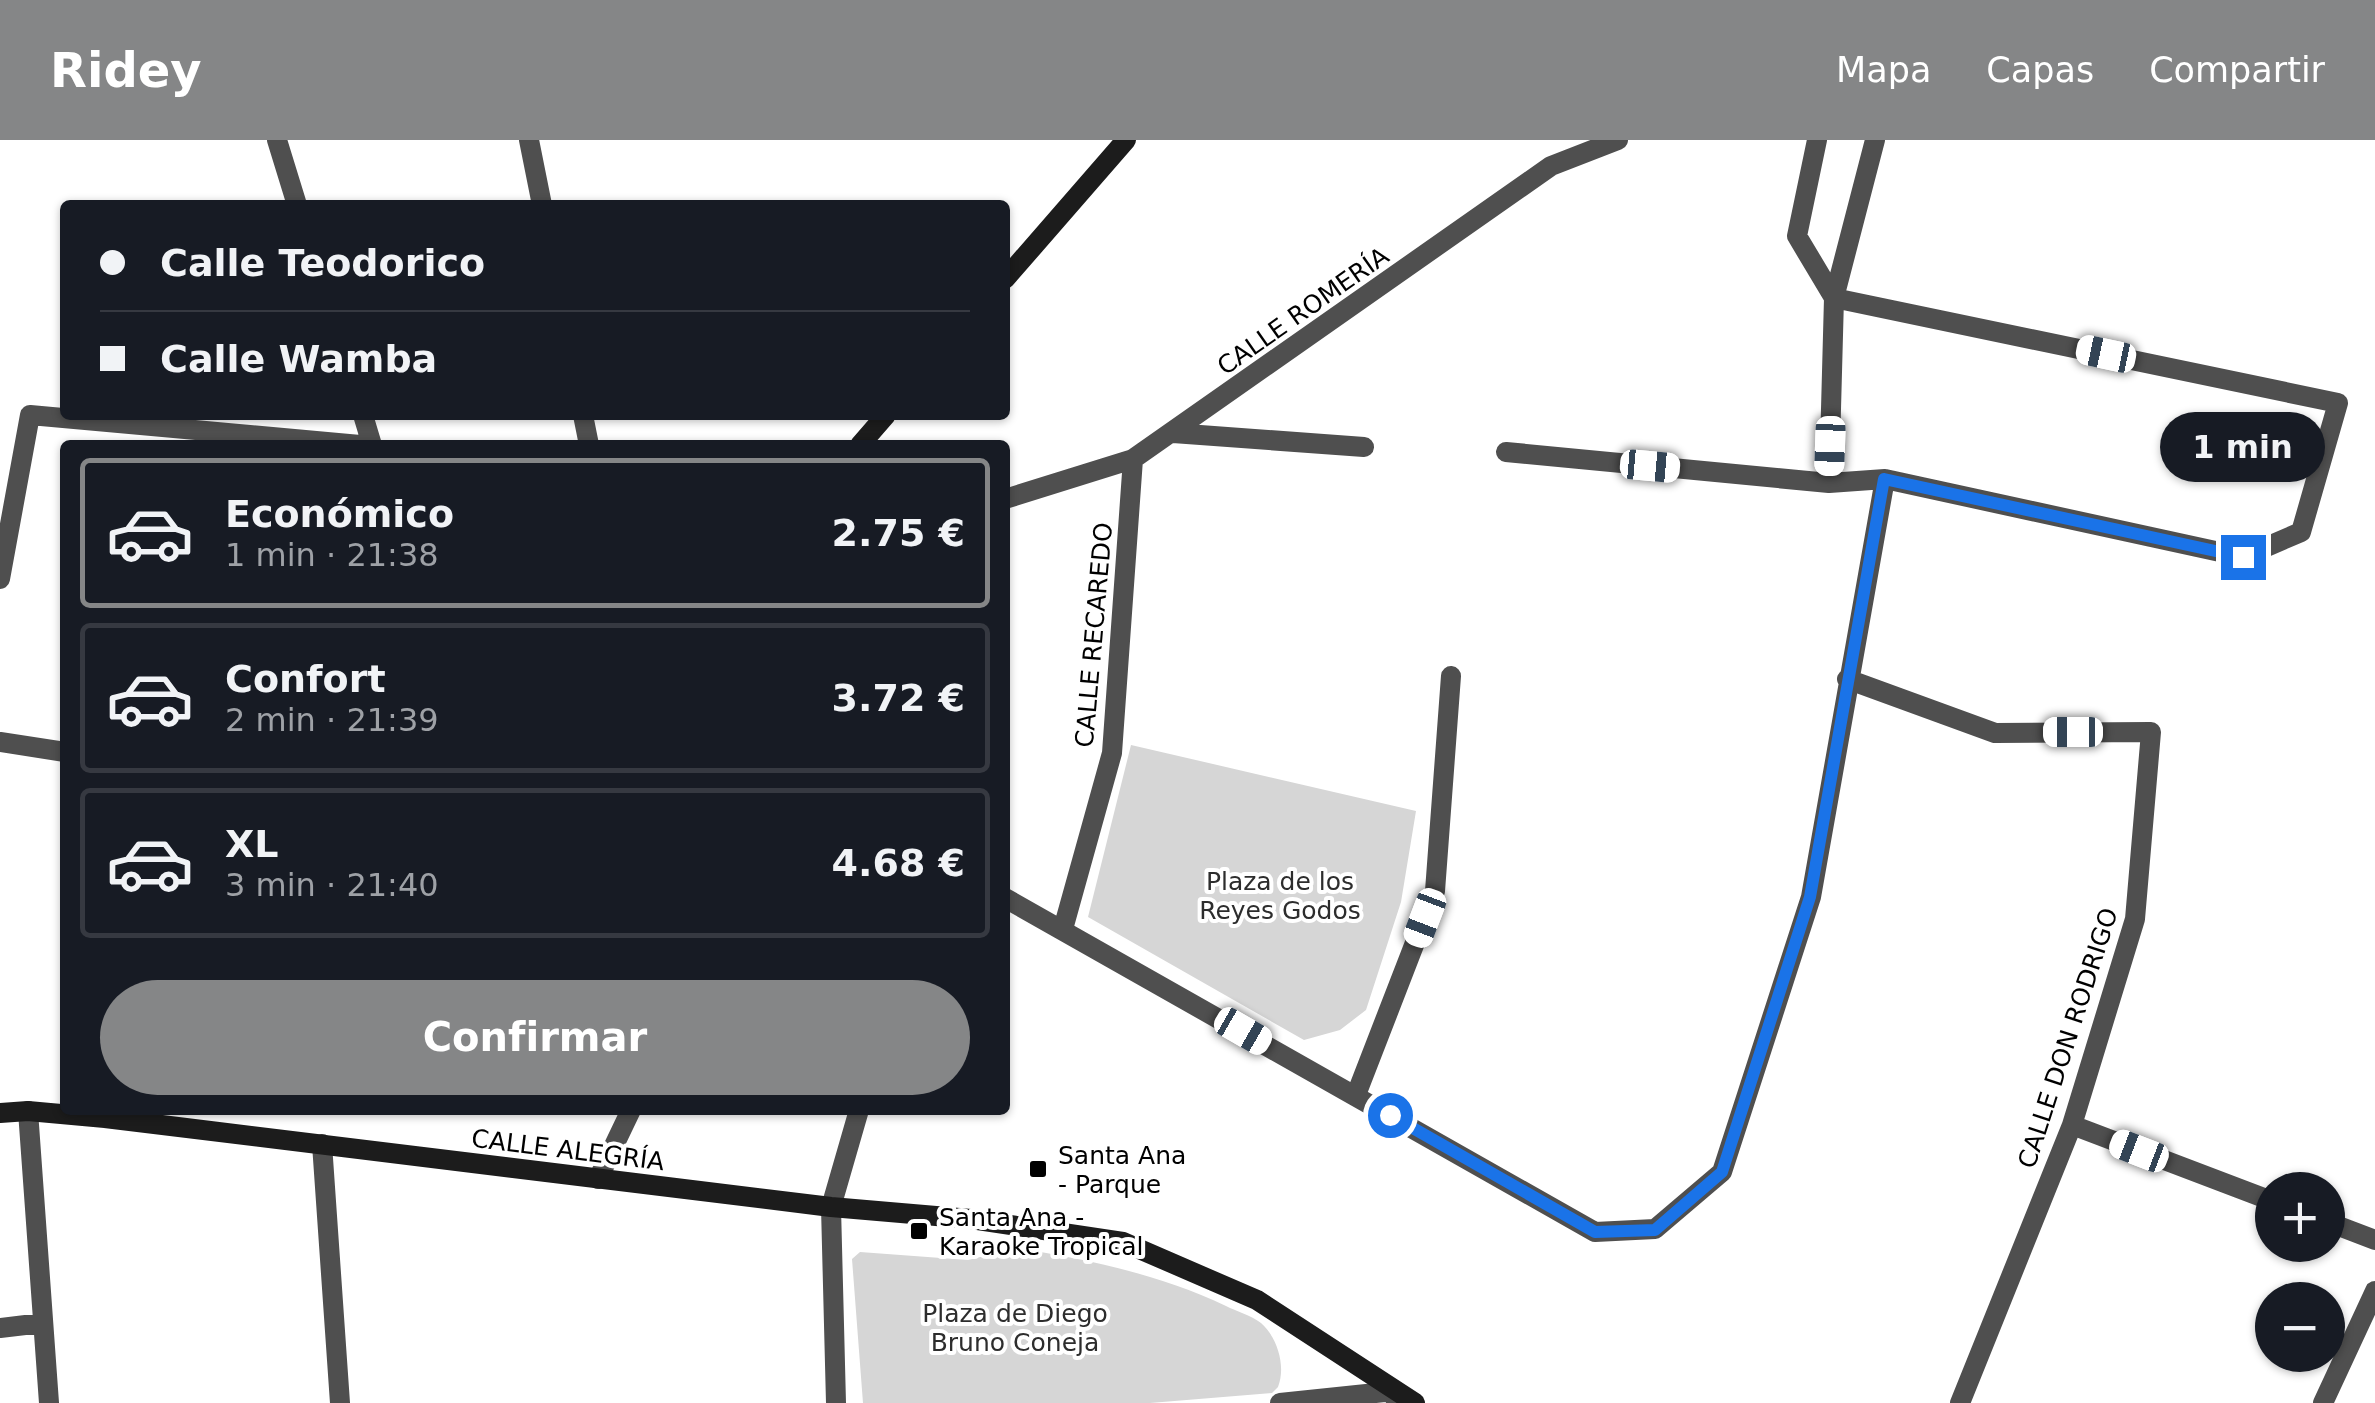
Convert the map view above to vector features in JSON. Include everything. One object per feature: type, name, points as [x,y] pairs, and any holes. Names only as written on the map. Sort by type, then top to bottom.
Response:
[{"type":"main road","points":[[1010,273],[1126,140]]},
{"type":"main road","points":[[864,440],[882,420]]},
{"type":"main road","name":"CALLE ALEGRÍA","points":[[0,1113],[60,1112]]},
{"type":"main road","name":"CALLE ALEGRÍA","points":[[117,1115],[831,1208]]},
{"type":"main road","points":[[831,1208],[971,1219],[1123,1242],[1257,1300],[1395,1397],[1415,1403]]},
{"type":"street","points":[[276,140],[295,200]]},
{"type":"street","points":[[529,140],[541,200]]},
{"type":"street","name":"CALLE ROMERÍA","points":[[1010,497],[1133,459],[1551,166],[1618,140]]},
{"type":"street","points":[[1506,452],[1829,483],[1884,479],[2243,557],[2301,532],[2338,403],[1834,298],[1797,236],[1818,140]]},
{"type":"street","points":[[1829,483],[1834,298],[1875,140]]},
{"type":"street","points":[[0,579],[30,415],[60,418]]},
{"type":"street","points":[[85,420],[305,440]]},
{"type":"street","points":[[1173,433],[1364,447]]},
{"type":"street","name":"CALLE RECAREDO","points":[[1063,929],[1112,753],[1133,459]]},
{"type":"street","points":[[1010,901],[1595,1232],[1655,1230],[1722,1172],[1810,897],[1884,479]]},
{"type":"street","points":[[1356,1096],[1435,892],[1452,676]]},
{"type":"street","name":"CALLE DON RODRIGO","points":[[1847,679],[1996,733],[2151,732],[2135,919],[2072,1125],[1960,1403]]},
{"type":"street","points":[[0,742],[60,751]]},
{"type":"street","points":[[28,1111],[49,1403]]},
{"type":"street","points":[[598,1178],[629,1115]]},
{"type":"street","points":[[836,1403],[831,1208],[858,1115]]},
{"type":"street","points":[[2072,1125],[2255,1195]]},
{"type":"street","points":[[322,1144],[340,1403]]},
{"type":"street","points":[[2345,1229],[2375,1240]]},
{"type":"street","points":[[2323,1403],[2375,1291]]},
{"type":"street","points":[[0,1328],[42,1323]]},
{"type":"street","points":[[1280,1403],[1395,1397]]},
{"type":"green space","name":"Plaza de los Reyes Godos","points":[[1131,745],[1416,811],[1401,902],[1366,1010],[1340,1030],[1304,1040],[1088,917]]},
{"type":"green space","name":"Plaza de Diego Bruno Coneja","points":[[1017,1248],[1149,1277],[1253,1318],[1267,1329],[1276,1345],[1281,1362],[1278,1387],[1272,1393],[1150,1403],[863,1403],[852,1259],[860,1252],[968,1260]]},
{"type":"place","name":"Santa Ana - Parque","points":[[1038,1169]]},
{"type":"place","name":"Santa Ana - Karaoke Tropical","points":[[919,1231]]},
{"type":"route","points":[[1390,1115],[1595,1232],[1655,1230],[1722,1172],[1810,897],[1884,479],[2243,557]]}]
